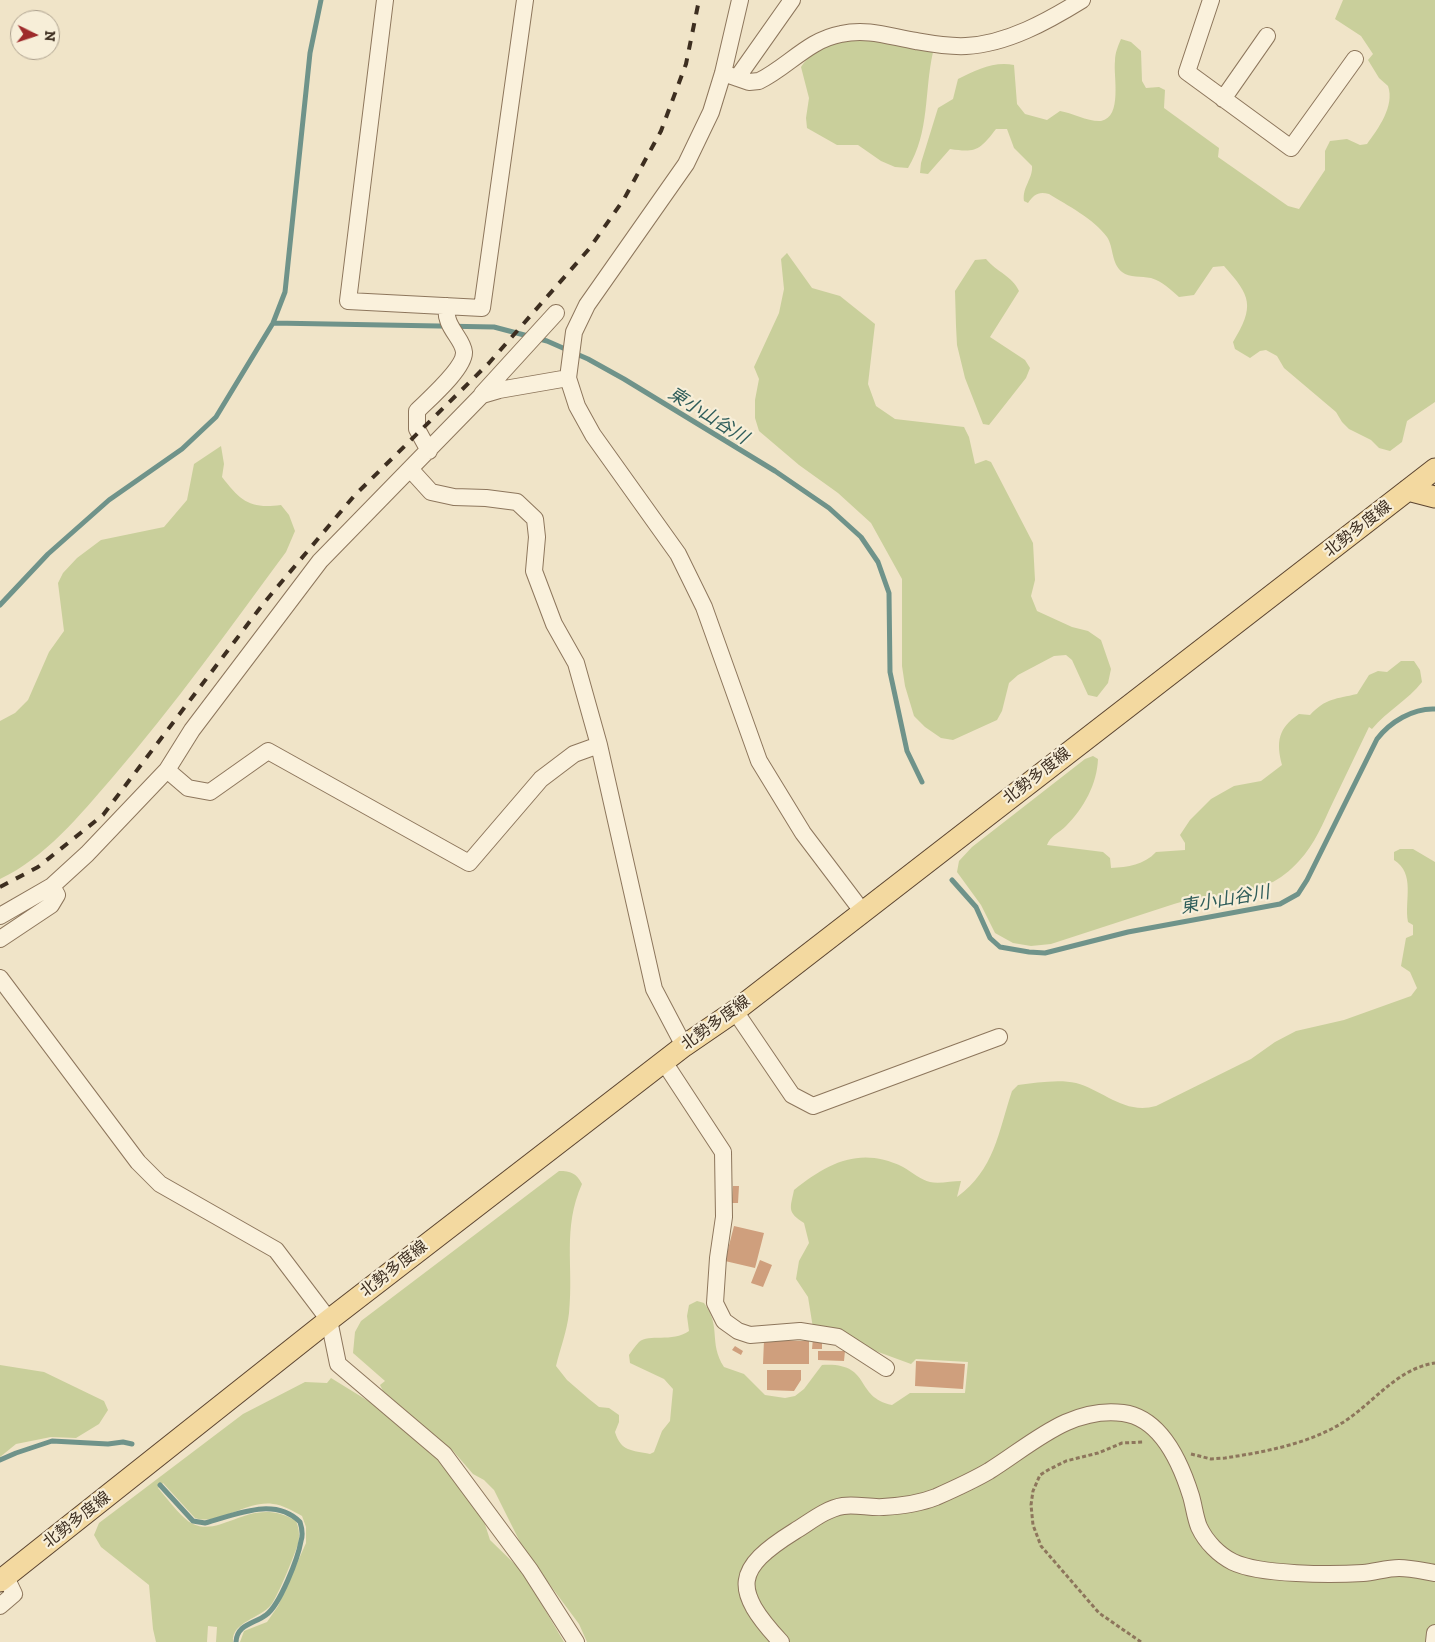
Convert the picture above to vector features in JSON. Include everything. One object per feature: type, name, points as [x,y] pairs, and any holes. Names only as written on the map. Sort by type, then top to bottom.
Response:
[{"type":"main road","name":"北勢多度線","points":[[3,1579],[328,1320],[684,1046],[735,1011],[1435,469]]},
{"type":"main road","points":[[1408,490],[1435,497]]},
{"type":"street","points":[[386,0],[348,301],[446,309],[482,308],[525,0]]},
{"type":"street","points":[[730,76],[740,0]]},
{"type":"street","points":[[792,0],[730,76],[686,164],[587,305],[574,332],[569,370],[577,406],[593,435],[678,554],[704,606],[759,760],[803,833],[862,911]]},
{"type":"street","points":[[730,76],[749,82],[760,81],[814,43],[843,33],[878,33],[940,45],[966,46],[996,41],[1026,30],[1082,0]]},
{"type":"street","points":[[1211,0],[1187,72],[1291,148],[1355,59]]},
{"type":"street","points":[[1223,99],[1267,36]]},
{"type":"street","points":[[429,451],[417,430],[417,411],[444,384],[464,359],[464,350],[454,335],[446,309]]},
{"type":"street","points":[[0,916],[52,886],[87,854],[168,770],[192,730],[320,561],[411,470],[556,313]]},
{"type":"street","points":[[482,395],[569,370]]},
{"type":"street","points":[[411,470],[431,492],[454,497],[486,498],[517,502],[535,519],[537,537],[534,571],[554,624],[576,663],[599,746],[654,989],[684,1046]]},
{"type":"street","points":[[168,770],[188,788],[210,792],[268,752],[469,863],[541,779],[574,754],[599,746]]},
{"type":"street","points":[[0,939],[51,905],[57,895],[52,886]]},
{"type":"street","points":[[0,978],[138,1162],[160,1184],[276,1250],[328,1320],[338,1364],[444,1454],[530,1570],[576,1642]]},
{"type":"street","points":[[735,1011],[792,1095],[813,1106],[1000,1037]]},
{"type":"street","points":[[664,1062],[723,1152],[724,1217],[717,1266],[715,1303],[724,1320],[738,1330],[750,1335],[800,1331],[838,1337],[886,1368]]},
{"type":"street","points":[[781,1642],[749,1598],[746,1586],[747,1573],[753,1563],[778,1541],[825,1511],[842,1506],[883,1507],[930,1500],[988,1471],[1056,1426],[1077,1418],[1104,1414],[1122,1413],[1144,1420],[1171,1448],[1191,1495],[1199,1527],[1219,1554],[1234,1562],[1266,1572],[1360,1573],[1398,1568],[1435,1573]]},
{"type":"street","points":[[0,1606],[14,1594],[3,1579]]},
{"type":"street","points":[[1434,1642],[1435,1633]]},
{"type":"green space","points":[[1343,0],[1435,0],[1435,402],[1407,421],[1402,442],[1390,451],[1379,448],[1371,440],[1349,429],[1336,412],[1284,368],[1277,356],[1266,350],[1260,351],[1250,358],[1235,349],[1233,342],[1245,319],[1247,302],[1240,285],[1224,266],[1213,267],[1194,295],[1179,297],[1155,279],[1132,276],[1122,272],[1114,260],[1107,237],[1088,218],[1072,208],[1045,193],[1037,194],[1028,203],[1024,201],[1032,166],[1014,148],[1007,129],[996,129],[986,142],[972,150],[950,149],[928,174],[920,173],[921,163],[938,108],[953,99],[958,79],[985,67],[999,64],[1014,65],[1017,104],[1025,114],[1047,120],[1060,111],[1096,121],[1108,118],[1115,104],[1115,58],[1121,39],[1131,42],[1141,51],[1142,81],[1146,88],[1159,87],[1165,90],[1164,108],[1219,148],[1218,157],[1288,206],[1299,209],[1325,170],[1325,151],[1330,141],[1347,139],[1360,145],[1367,144],[1384,117],[1389,101],[1388,86],[1379,78],[1368,60],[1373,54],[1361,36],[1335,19]]},
{"type":"green space","points":[[875,40],[933,52],[920,140],[908,168],[895,167],[881,161],[858,145],[837,145],[807,128],[806,118],[809,98],[801,67],[812,55],[825,47],[840,42]]},
{"type":"green space","points":[[787,253],[812,288],[840,296],[875,324],[868,384],[876,406],[895,419],[964,427],[969,437],[975,464],[986,460],[991,462],[1033,543],[1035,580],[1031,596],[1037,611],[1072,627],[1088,631],[1101,640],[1111,669],[1108,683],[1097,697],[1088,695],[1072,660],[1066,655],[1054,656],[1018,675],[1009,683],[1002,711],[997,720],[953,740],[941,738],[925,727],[914,716],[905,686],[902,666],[902,579],[871,523],[838,493],[799,465],[759,431],[755,418],[755,400],[759,379],[754,367],[779,313],[784,289],[781,259]]},
{"type":"green space","points":[[986,259],[1008,278],[1019,291],[990,337],[1025,360],[1030,368],[1026,378],[989,425],[983,424],[965,378],[957,345],[955,291],[975,260]]},
{"type":"green space","points":[[221,446],[224,464],[222,477],[235,492],[247,502],[253,504],[261,506],[281,505],[289,515],[295,531],[286,552],[180,695],[87,806],[47,848],[32,860],[0,879],[0,721],[15,713],[28,700],[49,652],[64,631],[58,583],[63,573],[77,558],[101,540],[164,527],[187,500],[194,464]]},
{"type":"green space","points":[[1401,661],[1414,661],[1420,670],[1422,682],[1372,729],[1369,727],[1310,848],[1285,874],[1270,883],[1240,893],[1174,904],[1051,944],[1031,946],[1013,943],[995,933],[981,905],[957,872],[959,861],[972,847],[1085,759],[1093,756],[1098,759],[1097,768],[1092,786],[1084,803],[1073,819],[1052,837],[1047,845],[1103,852],[1110,858],[1111,868],[1141,863],[1156,852],[1185,850],[1185,843],[1180,835],[1190,820],[1211,799],[1234,786],[1261,781],[1282,765],[1279,749],[1280,736],[1292,719],[1299,714],[1310,715],[1326,702],[1357,694],[1369,675],[1378,671],[1387,672]]},
{"type":"green space","points":[[1400,849],[1413,849],[1435,862],[1435,1642],[587,1642],[579,1624],[524,1550],[494,1490],[484,1480],[473,1474],[454,1452],[383,1391],[380,1385],[385,1381],[353,1353],[355,1332],[361,1321],[559,1171],[563,1171],[570,1172],[578,1177],[582,1184],[572,1217],[570,1232],[569,1313],[556,1366],[567,1380],[599,1407],[609,1408],[619,1415],[619,1422],[615,1432],[617,1439],[624,1447],[633,1451],[650,1454],[654,1452],[662,1431],[670,1421],[673,1389],[664,1379],[630,1363],[629,1355],[643,1339],[675,1337],[689,1331],[687,1316],[689,1305],[697,1301],[704,1303],[709,1312],[714,1327],[719,1358],[724,1367],[744,1374],[765,1395],[785,1398],[795,1396],[804,1389],[822,1365],[849,1369],[856,1374],[872,1395],[880,1401],[892,1405],[910,1393],[965,1393],[968,1362],[916,1359],[911,1364],[813,1328],[808,1297],[796,1279],[799,1261],[809,1243],[804,1223],[791,1210],[794,1190],[832,1165],[845,1160],[873,1158],[903,1167],[930,1182],[961,1181],[957,1197],[980,1175],[994,1149],[1012,1091],[1018,1085],[1062,1081],[1076,1083],[1124,1105],[1144,1108],[1156,1106],[1251,1059],[1275,1042],[1296,1031],[1344,1020],[1411,996],[1417,988],[1410,972],[1401,966],[1406,938],[1413,935],[1413,925],[1408,922],[1408,888],[1405,872],[1394,860],[1394,852]]},
{"type":"green space","points":[[0,1365],[44,1372],[104,1401],[108,1410],[99,1424],[76,1438],[51,1437],[16,1444],[0,1457]]},
{"type":"green space","points":[[331,1378],[378,1407],[438,1460],[483,1518],[490,1540],[522,1571],[564,1642],[240,1642],[244,1631],[267,1622],[278,1606],[306,1543],[306,1527],[302,1516],[280,1506],[263,1504],[214,1519],[204,1520],[195,1518],[163,1483],[158,1488],[179,1513],[193,1524],[204,1527],[216,1526],[252,1514],[266,1512],[280,1514],[296,1521],[299,1538],[290,1566],[271,1605],[242,1625],[234,1635],[233,1642],[216,1642],[217,1627],[208,1626],[207,1642],[156,1642],[149,1585],[101,1547],[94,1535],[99,1523],[243,1414],[305,1382],[327,1383]]},
{"type":"building","points":[[733,1186],[739,1186],[738,1203],[732,1203]]},
{"type":"building","points":[[734,1226],[764,1233],[755,1268],[725,1261]]},
{"type":"building","points":[[760,1260],[772,1265],[763,1287],[751,1283]]},
{"type":"building","points":[[813,1338],[822,1338],[822,1349],[812,1349]]},
{"type":"building","points":[[764,1340],[809,1341],[809,1364],[763,1364]]},
{"type":"building","points":[[735,1346],[743,1351],[741,1355],[732,1350]]},
{"type":"building","points":[[818,1351],[845,1351],[844,1361],[818,1360]]},
{"type":"building","points":[[916,1361],[965,1364],[963,1389],[915,1386]]},
{"type":"building","points":[[767,1370],[801,1370],[801,1380],[794,1391],[767,1390]]},
{"type":"waterway","points":[[0,605],[48,554],[109,500],[182,449],[216,417],[273,323],[285,292],[310,53],[321,0]]},
{"type":"waterway","name":"東小山谷川","points":[[273,323],[494,327],[547,341],[588,359],[624,379],[775,471],[829,508],[861,537],[878,562],[889,593],[890,672],[907,751],[922,782]]},
{"type":"waterway","name":"東小山谷川","points":[[952,880],[976,907],[990,938],[1000,947],[1029,952],[1045,953],[1128,932],[1280,904],[1298,894],[1307,880],[1377,739],[1388,727],[1403,717],[1418,711],[1435,709]]},
{"type":"waterway","name":"東小山谷川","points":[[0,1460],[52,1441],[108,1444],[123,1442],[132,1444]]},
{"type":"waterway","name":"東小山谷川","points":[[160,1485],[193,1521],[205,1523],[241,1512],[266,1509],[290,1514],[300,1522],[302,1539],[292,1569],[277,1602],[266,1615],[239,1631],[236,1642]]},
{"type":"railway","points":[[0,887],[38,867],[103,815],[263,604],[354,496],[489,363],[589,249],[624,199],[661,131],[686,64],[699,0]]}]
